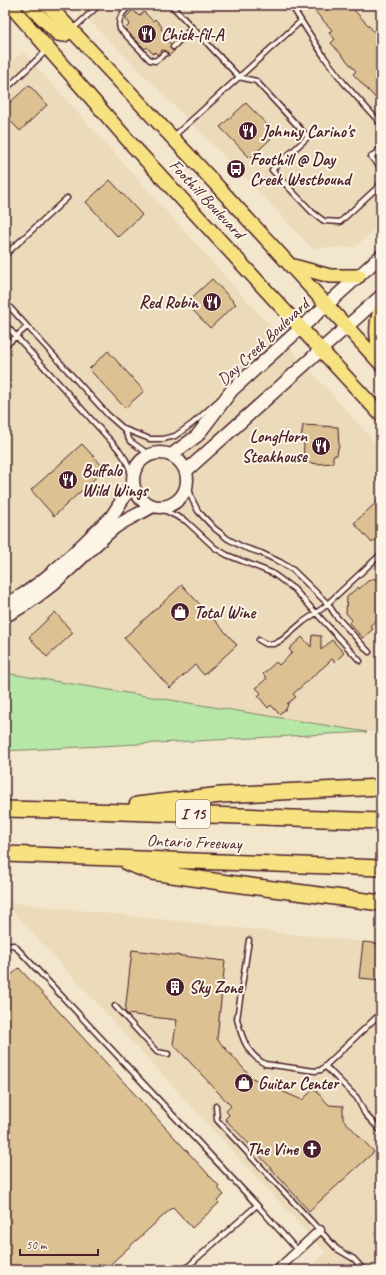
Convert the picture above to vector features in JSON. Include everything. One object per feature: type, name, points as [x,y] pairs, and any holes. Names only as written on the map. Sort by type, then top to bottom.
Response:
[{"type":"highway","points":[[91,811],[221,795],[381,787]]},
{"type":"highway","name":"Ontario Freeway","points":[[5,809],[381,821]]},
{"type":"highway","name":"Ontario Freeway","points":[[5,854],[381,868]]},
{"type":"highway","points":[[116,858],[152,872],[381,903]]},
{"type":"main road","name":"Foothill Boulevard","points":[[10,5],[125,138],[381,415]]},
{"type":"main road","points":[[29,5],[58,34],[64,35],[72,30]]},
{"type":"main road","name":"Foothill Boulevard","points":[[48,5],[381,364]]},
{"type":"main road","points":[[290,265],[330,276],[359,276]]},
{"type":"main road","points":[[381,309],[378,315],[377,344],[381,364]]},
{"type":"street","name":"Day Creek Boulevard","points":[[172,455],[197,436],[232,390],[302,329],[381,256]]},
{"type":"street","points":[[186,475],[320,349],[381,296]]},
{"type":"street","points":[[5,616],[29,603],[48,590],[121,523],[156,507],[167,506],[175,503],[182,497],[186,489],[186,475],[177,459],[172,455],[164,453],[150,455],[143,458],[134,471],[133,481],[135,491],[146,503],[156,507]]},
{"type":"street","points":[[5,605],[41,581],[107,522],[133,481]]},
{"type":"street","points":[[277,1270],[320,1230]]},
{"type":"lane","points":[[72,30],[99,5]]},
{"type":"lane","points":[[131,5],[122,14],[119,24],[120,29],[150,60],[155,61],[165,54]]},
{"type":"lane","points":[[171,5],[239,77],[256,81],[308,137],[272,170],[312,212],[324,221],[340,222],[381,184]]},
{"type":"lane","points":[[290,5],[325,58],[344,83],[381,124]]},
{"type":"lane","points":[[172,137],[301,21]]},
{"type":"lane","points":[[173,47],[192,28]]},
{"type":"lane","points":[[5,90],[48,49]]},
{"type":"lane","points":[[381,148],[371,157],[381,168]]},
{"type":"lane","points":[[5,255],[67,198]]},
{"type":"lane","points":[[5,302],[108,415],[124,430],[130,441],[150,455]]},
{"type":"lane","points":[[5,324],[119,450],[126,460],[133,481]]},
{"type":"lane","points":[[5,346],[27,326]]},
{"type":"lane","points":[[124,430],[150,439],[163,439],[175,436],[192,424],[213,404],[232,390]]},
{"type":"lane","points":[[186,475],[192,500],[198,511],[214,528],[228,539],[243,547],[261,553],[280,562],[292,570],[328,604],[336,616],[369,652]]},
{"type":"lane","points":[[156,507],[186,521],[215,548],[227,555],[272,572],[284,580],[360,661]]},
{"type":"lane","points":[[259,640],[266,644],[274,644],[282,640],[303,622],[328,604],[381,554]]},
{"type":"lane","points":[[249,940],[237,1019],[240,1032],[248,1049],[259,1061],[265,1064],[315,1071],[320,1070],[381,1013]]},
{"type":"lane","points":[[5,946],[14,945],[257,1204],[298,1251]]},
{"type":"lane","points":[[115,1006],[157,1052],[168,1054]]},
{"type":"lane","points":[[325,1066],[356,1098],[365,1114],[381,1131]]},
{"type":"lane","points":[[216,1106],[218,1120],[337,1249],[354,1258],[364,1270]]},
{"type":"lane","points":[[184,1270],[257,1204]]},
{"type":"shaded area","points":[[381,5],[381,224],[355,247],[312,248],[239,171],[75,6]]},
{"type":"shaded area","points":[[23,52],[381,449],[381,731],[367,732],[5,673],[5,68]]},
{"type":"shaded area","points":[[5,902],[381,944],[381,1270],[308,1270],[326,1253]]},
{"type":"green space","points":[[5,673],[367,732],[5,751]]},
{"type":"building","points":[[309,5],[360,5],[354,10],[381,39],[381,104],[353,74],[356,71],[331,43],[335,39],[329,33],[332,30]]},
{"type":"building","name":"Chick-fil-A","points":[[133,10],[139,16],[144,12],[153,21],[155,19],[162,27],[161,29],[170,38],[167,41],[171,44],[170,48],[175,50],[168,57],[168,53],[166,51],[162,50],[157,55],[155,52],[153,54],[147,47],[145,49],[125,29],[130,24],[125,18]]},
{"type":"building","points":[[29,85],[47,105],[20,131],[5,115],[5,107]]},
{"type":"building","name":"Johnny Carino's","points":[[246,103],[276,134],[250,158],[220,127]]},
{"type":"building","points":[[110,180],[142,215],[118,237],[86,202]]},
{"type":"building","points":[[212,279],[236,304],[210,328],[186,303]]},
{"type":"building","points":[[108,351],[144,391],[125,408],[89,369]]},
{"type":"building","name":"LongHorn Steakhouse","points":[[303,425],[338,427],[339,447],[337,455],[333,456],[333,463],[318,464],[303,462],[304,444],[301,439]]},
{"type":"building","name":"Buffalo Wild Wings","points":[[82,444],[105,469],[54,516],[31,490]]},
{"type":"building","points":[[381,498],[381,535],[372,543],[354,523]]},
{"type":"building","points":[[381,577],[381,615],[370,626],[373,629],[363,638],[349,623],[352,620],[346,613],[347,597],[369,580],[370,581],[374,578],[377,581]]},
{"type":"building","name":"Total Wine","points":[[182,585],[237,645],[204,675],[195,665],[170,688],[124,638]]},
{"type":"building","points":[[55,612],[73,633],[47,657],[29,637]]},
{"type":"building","points":[[312,635],[321,636],[321,650],[332,640],[344,653],[335,662],[332,659],[293,694],[296,697],[287,704],[286,709],[279,714],[271,705],[268,708],[258,696],[261,693],[256,688],[267,678],[263,674],[276,662],[279,665],[292,653],[289,649],[302,637],[311,647]]},
{"type":"building","points":[[363,942],[381,944],[381,980],[359,978]]},
{"type":"building","points":[[132,950],[225,961],[217,1039],[252,1078],[302,1100],[314,1089],[329,1105],[343,1106],[343,1119],[374,1152],[309,1211],[225,1119],[229,1115],[226,1111],[231,1106],[173,1044],[177,1020],[127,1014],[125,1012]]},
{"type":"building","points":[[19,968],[219,1186],[218,1188],[224,1195],[217,1201],[219,1203],[192,1228],[173,1207],[104,1270],[5,1270],[5,981]]},
{"type":"place","name":"Chick-fil-A","points":[[147,34]]},
{"type":"place","name":"Johnny Carino's","points":[[248,131]]},
{"type":"place","name":"Foothill @ Day Creek Westbound","points":[[236,169]]},
{"type":"place","name":"Red Robin","points":[[212,302]]},
{"type":"place","name":"LongHorn Steakhouse","points":[[321,446]]},
{"type":"place","name":"Buffalo Wild Wings","points":[[68,480]]},
{"type":"place","name":"Total Wine","points":[[180,612]]},
{"type":"place","name":"Sky Zone","points":[[175,987]]},
{"type":"place","name":"Guitar Center","points":[[244,1083]]},
{"type":"place","name":"The Vine","points":[[312,1149]]}]
